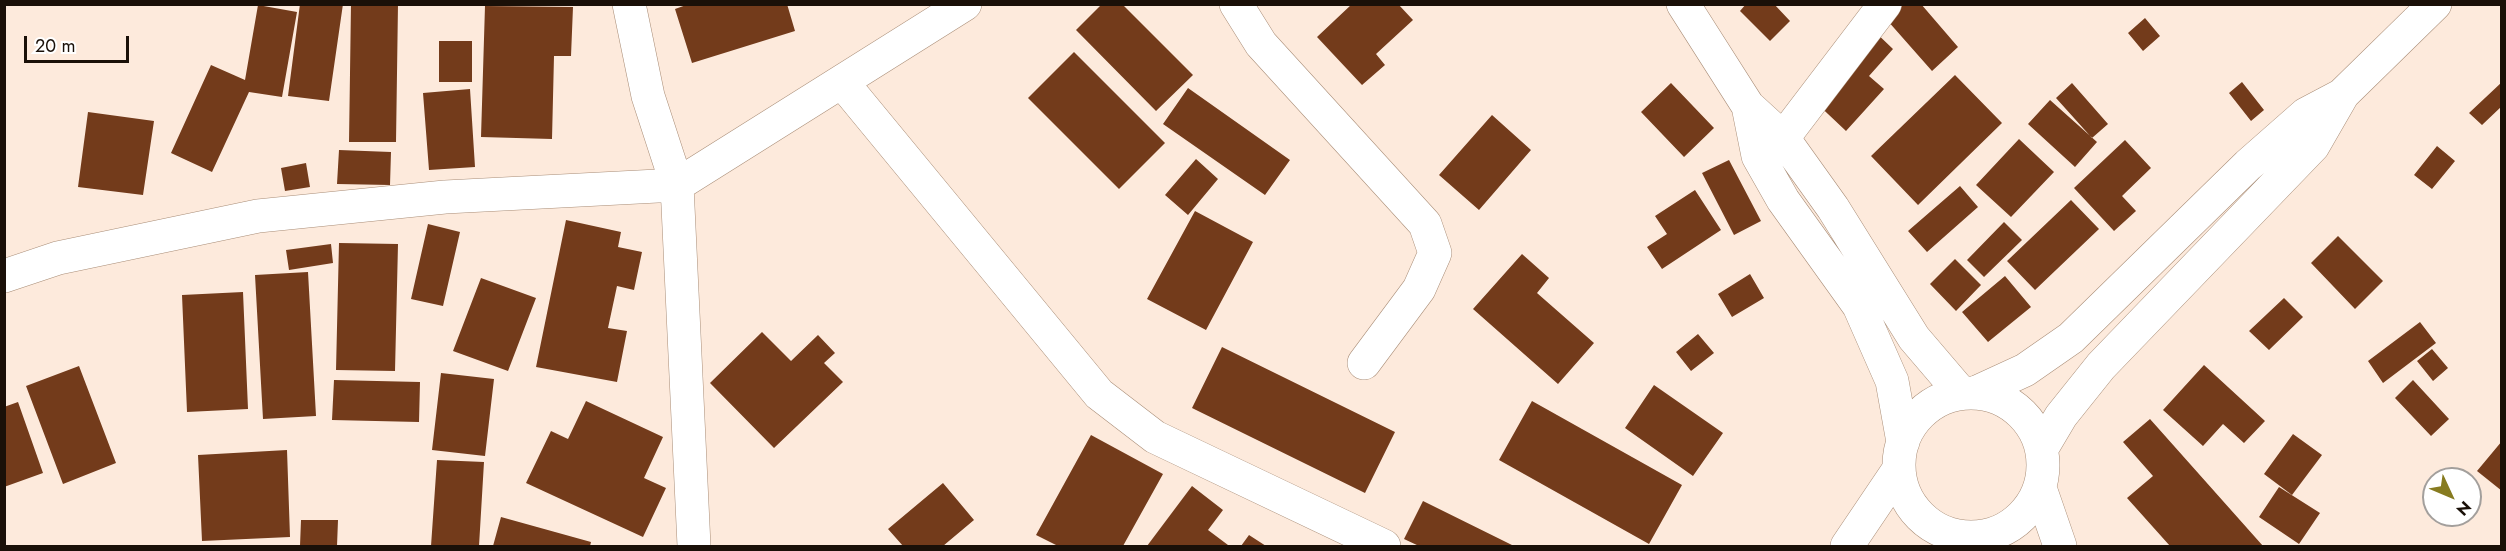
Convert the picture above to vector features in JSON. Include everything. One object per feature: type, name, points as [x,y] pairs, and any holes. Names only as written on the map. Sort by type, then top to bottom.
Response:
[{"type":"street","points":[[629,4],[648,96],[676,185],[694,546]]},
{"type":"street","points":[[4,276],[57,258],[258,216],[445,197],[676,185],[965,4]]},
{"type":"street","points":[[1236,4],[1261,44],[1425,224],[1435,253],[1419,289],[1364,363]]},
{"type":"street","points":[[1683,4],[1748,106],[1784,138],[1833,208],[1914,338],[1968,393],[2001,399],[2022,414],[2031,424],[2042,448],[2044,462],[2040,488],[2035,500],[2018,520],[2007,528],[1979,540],[1934,546]]},
{"type":"street","points":[[1784,138],[1885,4]]},
{"type":"street","points":[[2042,448],[2061,416],[2101,366],[2313,146],[2343,94],[2434,4]]},
{"type":"street","points":[[842,82],[1099,394],[1155,436],[1384,546]]},
{"type":"street","points":[[1846,546],[1901,455],[1916,419],[1925,410],[1942,399],[1968,393],[2025,370],[2071,338],[2248,165],[2306,114],[2343,94]]},
{"type":"street","points":[[1748,106],[1758,156],[1783,200],[1859,306],[1892,381],[1905,495],[1920,517],[1942,531],[1979,540]]},
{"type":"street","points":[[2040,488],[2060,546]]},
{"type":"building","points":[[300,4],[343,4],[329,101],[288,96]]},
{"type":"building","points":[[351,4],[398,4],[396,142],[349,142]]},
{"type":"building","points":[[689,4],[787,4],[795,31],[692,63],[675,9]]},
{"type":"building","points":[[1352,4],[1398,4],[1413,20],[1376,54],[1385,65],[1362,85],[1317,37]]},
{"type":"building","points":[[1746,4],[1774,4],[1790,21],[1770,41],[1740,11]]},
{"type":"building","points":[[1904,4],[1921,4],[1958,47],[1932,71],[1887,20]]},
{"type":"building","points":[[258,5],[297,12],[282,97],[249,92],[212,172],[171,153],[211,65],[245,80]]},
{"type":"building","points":[[1101,5],[1123,5],[1193,75],[1156,111],[1076,30]]},
{"type":"building","points":[[485,6],[573,7],[571,56],[554,56],[552,139],[481,137]]},
{"type":"building","points":[[2145,18],[2160,36],[2143,51],[2128,33]]},
{"type":"building","points":[[1871,28],[1893,49],[1869,76],[1884,89],[1846,131],[1810,97]]},
{"type":"building","points":[[439,41],[472,41],[472,82],[439,82]]},
{"type":"building","points":[[1074,52],[1165,143],[1119,189],[1028,98]]},
{"type":"building","points":[[1955,75],[2002,123],[1918,205],[1871,156]]},
{"type":"building","points":[[2242,82],[2264,110],[2251,121],[2229,93]]},
{"type":"building","points":[[2502,82],[2502,106],[2482,125],[2469,113]]},
{"type":"building","points":[[1671,83],[1714,128],[1684,157],[1641,112]]},
{"type":"building","points":[[2072,83],[2108,124],[2092,138],[2056,98]]},
{"type":"building","points":[[1188,88],[1290,160],[1265,195],[1163,124]]},
{"type":"building","points":[[470,89],[475,167],[429,170],[423,93]]},
{"type":"building","points":[[2050,100],[2097,142],[2075,167],[2028,124]]},
{"type":"building","points":[[88,112],[154,121],[143,195],[78,187]]},
{"type":"building","points":[[1492,115],[1531,150],[1479,210],[1439,175]]},
{"type":"building","points":[[2019,139],[2054,172],[2011,217],[1976,185]]},
{"type":"building","points":[[2125,140],[2151,168],[2122,196],[2136,211],[2114,231],[2074,188]]},
{"type":"building","points":[[2437,146],[2455,161],[2432,189],[2414,175]]},
{"type":"building","points":[[339,150],[391,152],[390,185],[337,184]]},
{"type":"building","points":[[1196,159],[1218,179],[1188,215],[1165,195]]},
{"type":"building","points":[[1729,160],[1761,221],[1734,235],[1702,173]]},
{"type":"building","points":[[306,163],[310,187],[285,191],[281,168]]},
{"type":"building","points":[[1960,186],[1978,207],[1927,252],[1908,231]]},
{"type":"building","points":[[1695,190],[1721,230],[1662,269],[1647,247],[1667,234],[1655,216]]},
{"type":"building","points":[[2071,200],[2099,229],[2035,290],[2007,261]]},
{"type":"building","points":[[1195,211],[1253,242],[1206,330],[1147,299]]},
{"type":"building","points":[[566,220],[621,232],[618,247],[642,252],[634,290],[617,286],[608,328],[627,331],[617,382],[536,367]]},
{"type":"building","points":[[2004,222],[2022,240],[1984,277],[1967,260]]},
{"type":"building","points":[[428,224],[460,232],[443,306],[411,299]]},
{"type":"building","points":[[2338,236],[2383,281],[2355,309],[2311,263]]},
{"type":"building","points":[[339,243],[398,244],[395,371],[336,370]]},
{"type":"building","points":[[331,244],[333,263],[289,270],[286,250]]},
{"type":"building","points":[[1522,254],[1549,278],[1537,293],[1594,343],[1558,384],[1473,309]]},
{"type":"building","points":[[1955,259],[1981,285],[1956,311],[1930,284]]},
{"type":"building","points":[[308,272],[316,416],[263,419],[255,275]]},
{"type":"building","points":[[1750,274],[1764,298],[1732,317],[1718,294]]},
{"type":"building","points":[[2005,276],[2031,307],[1988,342],[1962,312]]},
{"type":"building","points":[[481,278],[536,298],[508,371],[453,351]]},
{"type":"building","points":[[243,292],[248,409],[187,412],[182,295]]},
{"type":"building","points":[[2284,298],[2303,317],[2269,350],[2249,331]]},
{"type":"building","points":[[2420,322],[2436,343],[2383,383],[2368,361]]},
{"type":"building","points":[[762,332],[791,361],[818,335],[835,353],[824,363],[843,382],[774,448],[710,383]]},
{"type":"building","points":[[1698,334],[1714,353],[1691,371],[1676,352]]},
{"type":"building","points":[[1222,347],[1395,432],[1365,493],[1192,408]]},
{"type":"building","points":[[2432,349],[2448,368],[2433,381],[2417,361]]},
{"type":"building","points":[[2204,365],[2265,421],[2244,443],[2223,424],[2203,446],[2163,410]]},
{"type":"building","points":[[79,366],[116,463],[63,484],[26,386]]},
{"type":"building","points":[[441,373],[494,379],[485,456],[432,450]]},
{"type":"building","points":[[334,380],[420,382],[419,422],[332,420]]},
{"type":"building","points":[[2413,380],[2449,419],[2431,436],[2395,398]]},
{"type":"building","points":[[1654,385],[1723,433],[1693,476],[1625,428]]},
{"type":"building","points":[[586,401],[663,437],[644,478],[666,488],[643,537],[526,483],[551,431],[568,439]]},
{"type":"building","points":[[1532,401],[1682,485],[1649,544],[1499,460]]},
{"type":"building","points":[[18,402],[43,473],[4,487],[4,407]]},
{"type":"building","points":[[2150,419],[2263,546],[2170,546],[2127,498],[2153,476],[2123,442]]},
{"type":"building","points":[[2293,434],[2322,455],[2292,495],[2264,474]]},
{"type":"building","points":[[1091,435],[1163,474],[1123,546],[1058,546],[1036,535]]},
{"type":"building","points":[[2502,441],[2502,491],[2482,475],[2480,467]]},
{"type":"building","points":[[287,450],[290,537],[202,541],[198,455]]},
{"type":"building","points":[[437,460],[484,462],[479,546],[431,546]]},
{"type":"building","points":[[943,483],[974,520],[943,546],[903,546],[888,529]]},
{"type":"building","points":[[1192,486],[1223,510],[1208,530],[1228,545],[1147,546]]},
{"type":"building","points":[[2279,487],[2320,513],[2299,544],[2259,517]]},
{"type":"building","points":[[1423,501],[1514,546],[1419,546],[1404,539]]},
{"type":"building","points":[[501,517],[591,542],[590,546],[493,546]]},
{"type":"building","points":[[301,520],[338,520],[337,546],[300,546]]},
{"type":"building","points":[[1249,535],[1266,546],[1241,546]]}]
